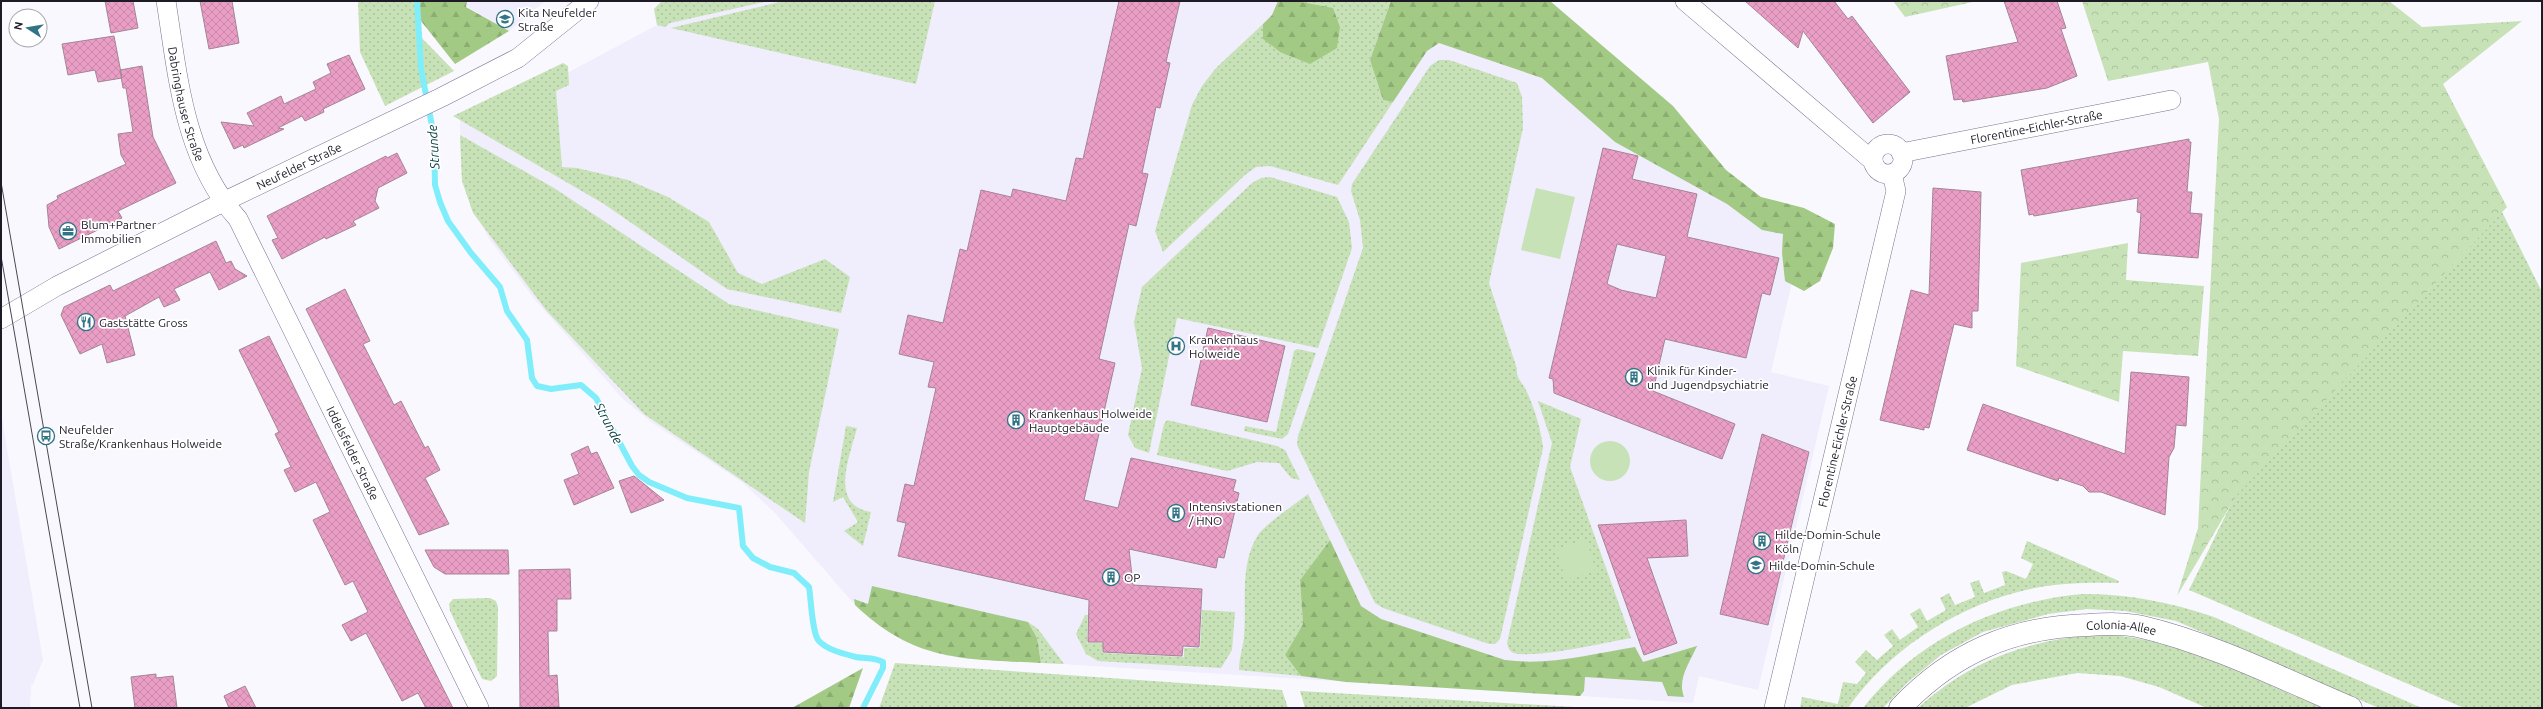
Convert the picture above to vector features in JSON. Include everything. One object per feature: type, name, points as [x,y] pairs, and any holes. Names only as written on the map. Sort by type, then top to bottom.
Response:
[{"type":"main road","name":"Colonia-Allee","points":[[1900,708],[1942,670],[2006,637],[2041,629],[2109,624],[2142,627],[2186,640],[2351,708]]},
{"type":"street","name":"Dabringhauser Straße","points":[[166,1],[183,105],[196,150],[223,202]]},
{"type":"street","name":"Neufelder Straße","points":[[1,319],[57,286],[223,202],[437,99],[518,58],[589,1]]},
{"type":"street","points":[[1685,1],[1873,161],[1878,171],[1892,174],[1900,168],[1901,153],[1895,146],[1885,144],[1877,149],[1873,161]]},
{"type":"street","name":"Florentine-Eichler-Straße","points":[[1901,153],[2171,100]]},
{"type":"street","name":"Florentine-Eichler-Straße","points":[[1774,708],[1896,191],[1892,174]]},
{"type":"street","name":"Iddelsfelder Straße","points":[[223,202],[238,219],[479,708]]},
{"type":"shaded area","name":"Kita Neufelder Straße","points":[[467,1],[545,1],[509,31],[466,6]]},
{"type":"shaded area","name":"Krankenhaus Holweide","points":[[662,1],[1541,1],[1726,173],[1810,232],[1796,265],[1771,372],[1829,386],[1758,690],[1699,676],[1693,703],[978,659],[925,650],[903,641],[855,605],[775,513],[743,483],[651,422],[623,399],[535,300],[490,240],[471,207],[461,173],[460,116],[552,76],[569,72],[657,25],[654,9]]},
{"type":"shaded area","points":[[1,413],[43,660],[33,684],[31,685],[30,708],[1,708]]},
{"type":"green space","points":[[358,1],[416,1],[418,34],[454,71],[385,106],[360,52]]},
{"type":"green space","points":[[418,1],[467,1],[466,7],[509,31],[455,64],[421,21]]},
{"type":"green space","points":[[662,1],[769,1],[670,23],[665,27],[657,25],[654,9]]},
{"type":"green space","points":[[784,1],[935,1],[916,84],[671,28]]},
{"type":"green space","points":[[1278,1],[1303,1],[1301,2],[1333,8],[1340,27],[1337,48],[1310,64],[1280,52],[1263,39],[1263,24],[1272,15]]},
{"type":"green space","points":[[1391,1],[1370,60],[1383,100],[1393,102],[1338,185],[1270,166],[1256,167],[1245,175],[1163,252],[1155,231],[1192,105],[1202,86],[1216,68],[1263,24],[1264,39],[1280,52],[1300,2]]},
{"type":"green space","points":[[1391,1],[1550,1],[1673,106],[1726,170],[1761,197],[1804,208],[1835,224],[1833,248],[1820,281],[1804,291],[1785,281],[1782,253],[1783,234],[1762,230],[1727,204],[1615,142],[1542,78],[1439,43],[1427,51],[1393,102],[1383,100],[1370,60]]},
{"type":"green space","points":[[1893,1],[1977,1],[1905,17]]},
{"type":"green space","points":[[2082,1],[2389,1],[2422,27],[2522,21],[2443,84],[2507,207],[2236,496],[2177,596],[2198,528],[2219,119],[2208,62],[2108,81]]},
{"type":"green space","points":[[1439,60],[1449,60],[1517,83],[1522,97],[1523,128],[1489,283],[1517,369],[1518,377],[1525,388],[1539,425],[1543,448],[1500,639],[1495,644],[1489,644],[1383,608],[1375,603],[1297,445],[1298,436],[1363,248],[1360,220],[1351,191],[1352,184],[1430,66]]},
{"type":"green space","points":[[563,63],[568,66],[569,85],[556,91],[562,167],[577,168],[628,180],[668,197],[709,222],[738,273],[762,284],[825,259],[850,277],[841,313],[727,289],[604,204],[453,116]]},
{"type":"green space","points":[[460,135],[554,188],[729,304],[839,329],[809,472],[805,523],[644,414],[546,310],[473,213],[462,181]]},
{"type":"green space","points":[[1270,177],[1337,197],[1349,222],[1352,248],[1318,348],[1177,318],[1149,453],[1135,448],[1128,435],[1142,368],[1134,322],[1142,287],[1252,183],[1261,178]]},
{"type":"green space","points":[[1536,188],[1575,197],[1560,259],[1521,250]]},
{"type":"green space","points":[[2502,212],[2542,292],[2542,708],[2464,708],[2189,590],[2235,496]]},
{"type":"green space","points":[[2128,243],[2126,280],[2204,286],[2198,356],[2123,351],[2119,402],[2016,366],[2021,263]]},
{"type":"green space","points":[[1297,349],[1316,353],[1288,434],[1282,439],[1244,431],[1245,426],[1276,432],[1294,351]]},
{"type":"green space","points":[[1538,401],[1581,419],[1570,467],[1631,638],[1537,654],[1514,653],[1508,647],[1507,643],[1552,443]]},
{"type":"green space","points":[[1167,420],[1277,446],[1285,450],[1300,480],[1291,478],[1279,463],[1257,462],[1227,471],[1157,455],[1164,424]]},
{"type":"green space","points":[[846,426],[857,428],[847,465],[845,478],[846,490],[850,500],[858,508],[871,512],[863,546],[844,531],[858,522],[843,497],[833,502]]},
{"type":"green space","points":[[1614,441],[1621,444],[1627,450],[1630,461],[1629,469],[1621,478],[1614,481],[1606,481],[1599,478],[1591,469],[1590,457],[1593,450],[1602,442]]},
{"type":"green space","points":[[1308,494],[1330,540],[1300,580],[1303,624],[1285,655],[1301,676],[1239,670],[1245,624],[1246,571],[1252,547],[1258,535],[1267,525]]},
{"type":"green space","points":[[1586,539],[1596,570],[1566,580],[1556,550]]},
{"type":"green space","points":[[1330,540],[1361,606],[1381,619],[1505,660],[1554,660],[1635,647],[1643,662],[1697,646],[1683,677],[1682,690],[1684,697],[1668,696],[1662,682],[1585,677],[1584,691],[1580,696],[1346,682],[1301,676],[1285,655],[1303,624],[1300,580]]},
{"type":"green space","points":[[2027,541],[2119,581],[2118,583],[2080,583],[2030,589],[1969,609],[1945,621],[1902,651],[1864,688],[1848,708],[1800,708],[1802,697],[1838,704],[1843,682],[1857,684],[1866,673],[1855,662],[1866,650],[1877,660],[1893,646],[1884,635],[1892,629],[1900,640],[1918,627],[1910,614],[1920,608],[1927,621],[1946,610],[1940,598],[1949,593],[1955,605],[1975,597],[1970,583],[1979,580],[1984,593],[2005,585],[2002,572],[2006,571],[2026,579],[2033,564],[2021,558]]},
{"type":"green space","points":[[872,586],[1028,622],[1037,638],[1041,663],[964,658],[941,654],[898,638],[877,624],[855,605],[854,599],[868,604]]},
{"type":"green space","points":[[2083,594],[2133,597],[2165,603],[2214,617],[2422,708],[2379,708],[2176,621],[2125,611],[2087,609],[2048,614],[1983,632],[1941,655],[1908,682],[1883,708],[1863,708],[1884,684],[1908,662],[1933,644],[1961,628],[1990,615],[2020,605],[2051,598]]},
{"type":"green space","points":[[490,598],[496,601],[498,607],[497,676],[491,681],[482,679],[450,611],[449,604],[453,599]]},
{"type":"green space","points":[[1202,610],[1235,612],[1232,650],[1221,668],[1098,661],[1086,654],[1076,634],[1085,615],[1088,615],[1087,643],[1103,643],[1102,653],[1184,657],[1184,648],[1200,648]]},
{"type":"green space","points":[[1028,622],[1038,629],[1064,664],[1041,663],[1037,638]]},
{"type":"green space","points":[[2096,634],[2155,642],[2184,650],[2212,660],[2323,708],[2207,708],[2159,687],[2120,676],[2077,673],[2012,685],[1965,708],[1918,708],[1938,691],[1979,665],[2023,648],[2070,637]]},
{"type":"green space","points":[[895,663],[1282,690],[1288,708],[879,708]]},
{"type":"green space","points":[[863,668],[849,708],[792,708]]},
{"type":"green space","points":[[1300,691],[1591,708],[1305,708]]},
{"type":"building","points":[[105,1],[133,1],[138,28],[111,33]]},
{"type":"building","points":[[200,1],[232,1],[239,43],[209,49]]},
{"type":"building","name":"Krankenhaus Holweide Hauptgebäude","points":[[1119,1],[1180,1],[1166,62],[1170,63],[1160,108],[1156,107],[1142,173],[1148,174],[1136,226],[1129,224],[1099,359],[1115,363],[1084,500],[1118,508],[1131,458],[1236,480],[1233,491],[1239,493],[1224,558],[1218,557],[1216,568],[1129,549],[1133,585],[1202,589],[1199,647],[1183,646],[1182,656],[1103,652],[1103,642],[1088,642],[1089,600],[898,556],[906,523],[897,521],[905,484],[914,486],[936,388],[928,387],[934,362],[899,354],[908,315],[943,323],[960,249],[967,251],[981,190],[1011,197],[1013,189],[1066,201],[1076,158],[1083,159]]},
{"type":"building","points":[[1745,1],[1834,1],[1848,19],[1852,16],[1910,92],[1873,123],[1803,31],[1798,48]]},
{"type":"building","points":[[2004,1],[2057,1],[2066,28],[2061,29],[2077,76],[2047,88],[1963,102],[1962,99],[1954,100],[1946,56],[2018,42]]},
{"type":"building","points":[[114,36],[122,78],[98,82],[95,70],[68,75],[62,44]]},
{"type":"building","points":[[349,55],[365,89],[323,109],[324,112],[305,121],[302,116],[278,128],[284,129],[244,148],[243,145],[234,149],[221,122],[254,126],[247,113],[281,96],[284,104],[316,89],[313,82],[331,73],[327,64]]},
{"type":"building","points":[[142,66],[153,137],[176,183],[118,211],[122,218],[59,249],[49,227],[47,205],[58,199],[57,196],[126,164],[121,155],[118,134],[133,132],[126,88],[123,88],[120,70]]},
{"type":"building","points":[[2189,139],[2189,142],[2191,142],[2187,192],[2192,192],[2190,213],[2202,214],[2198,258],[2138,253],[2141,213],[2137,212],[2138,198],[2034,216],[2033,214],[2029,215],[2021,170]]},
{"type":"building","points":[[1603,148],[1638,156],[1632,179],[1697,194],[1687,237],[1779,258],[1770,295],[1762,293],[1746,358],[1665,339],[1653,391],[1735,424],[1722,459],[1554,393],[1553,379],[1549,378]],"holes":[[[1617,244],[1666,256],[1656,298],[1621,290],[1607,284]]]},
{"type":"building","points":[[397,153],[407,173],[378,188],[375,201],[379,208],[353,221],[356,225],[326,239],[325,237],[282,259],[272,240],[278,238],[267,216],[386,156],[387,158]]},
{"type":"building","points":[[1933,188],[1981,192],[1978,311],[1972,311],[1972,328],[1954,324],[1929,428],[1924,427],[1924,430],[1880,420],[1911,290],[1929,295]]},
{"type":"building","points":[[216,241],[226,263],[231,261],[235,269],[247,276],[219,290],[210,272],[174,289],[180,300],[164,307],[159,297],[125,316],[135,355],[107,363],[102,344],[80,354],[61,315],[64,307],[110,285],[113,291]]},
{"type":"building","points":[[345,289],[370,341],[363,344],[394,405],[401,401],[425,448],[428,446],[440,470],[425,478],[449,524],[419,535],[306,309]]},
{"type":"building","points":[[1208,328],[1285,346],[1267,422],[1191,405]]},
{"type":"building","points":[[269,336],[453,708],[426,708],[418,693],[402,701],[366,633],[351,641],[342,625],[368,612],[353,581],[345,585],[313,520],[330,512],[316,482],[295,492],[284,470],[291,467],[275,434],[279,432],[239,350]]},
{"type":"building","points":[[2131,372],[2189,377],[2186,426],[2176,425],[2174,448],[2169,457],[2165,515],[2101,492],[2089,492],[2083,486],[2059,478],[2058,481],[1967,450],[1983,404],[2125,454]]},
{"type":"building","name":"Hilde-Domin-Schule Köln","points":[[1762,434],[1809,452],[1768,625],[1720,614]]},
{"type":"building","points":[[588,446],[591,454],[597,452],[614,488],[574,505],[564,480],[579,474],[571,454]]},
{"type":"building","points":[[634,476],[664,500],[631,513],[619,481]]},
{"type":"building","points":[[1686,520],[1688,556],[1647,558],[1677,643],[1644,655],[1598,525]]},
{"type":"building","points":[[425,550],[508,550],[509,574],[445,574],[434,567]]},
{"type":"building","points":[[570,569],[571,599],[557,599],[557,631],[548,631],[549,676],[557,675],[559,707],[520,708],[519,570]]},
{"type":"building","points":[[156,674],[156,678],[173,676],[177,708],[135,708],[131,677]]},
{"type":"building","points":[[245,686],[256,708],[229,708],[224,696]]},
{"type":"waterway","name":"Strunde","points":[[417,1],[421,69],[434,136],[435,185],[440,202],[448,221],[471,253],[500,287],[507,311],[527,340],[532,378],[537,386],[551,389],[581,385],[596,398],[632,466],[639,475],[649,482],[687,498],[739,508],[743,546],[753,558],[770,567],[794,573],[809,587],[813,624],[819,641],[827,647],[842,653],[856,657],[876,659],[883,662],[883,668],[863,708]]},
{"type":"tram line","points":[[1,182],[92,708]]},
{"type":"tram line","points":[[1,256],[80,708]]},
{"type":"place","name":"Kita Neufelder Straße","points":[[505,19]]},
{"type":"place","name":"Blum+Partner Immobilien","points":[[68,231]]},
{"type":"place","name":"Gaststätte Gross","points":[[86,322]]},
{"type":"place","name":"Krankenhaus Holweide","points":[[1176,346]]},
{"type":"place","name":"Klinik für Kinder- und Jugendpsychiatrie","points":[[1634,377]]},
{"type":"place","name":"Krankenhaus Holweide Hauptgebäude","points":[[1016,420]]},
{"type":"place","name":"Neufelder Straße/Krankenhaus Holweide","points":[[46,436]]},
{"type":"place","name":"Intensivstationen / HNO","points":[[1176,513]]},
{"type":"place","name":"Hilde-Domin-Schule Köln","points":[[1762,541]]},
{"type":"place","name":"Hilde-Domin-Schule","points":[[1756,565]]},
{"type":"place","name":"OP","points":[[1111,577]]}]
